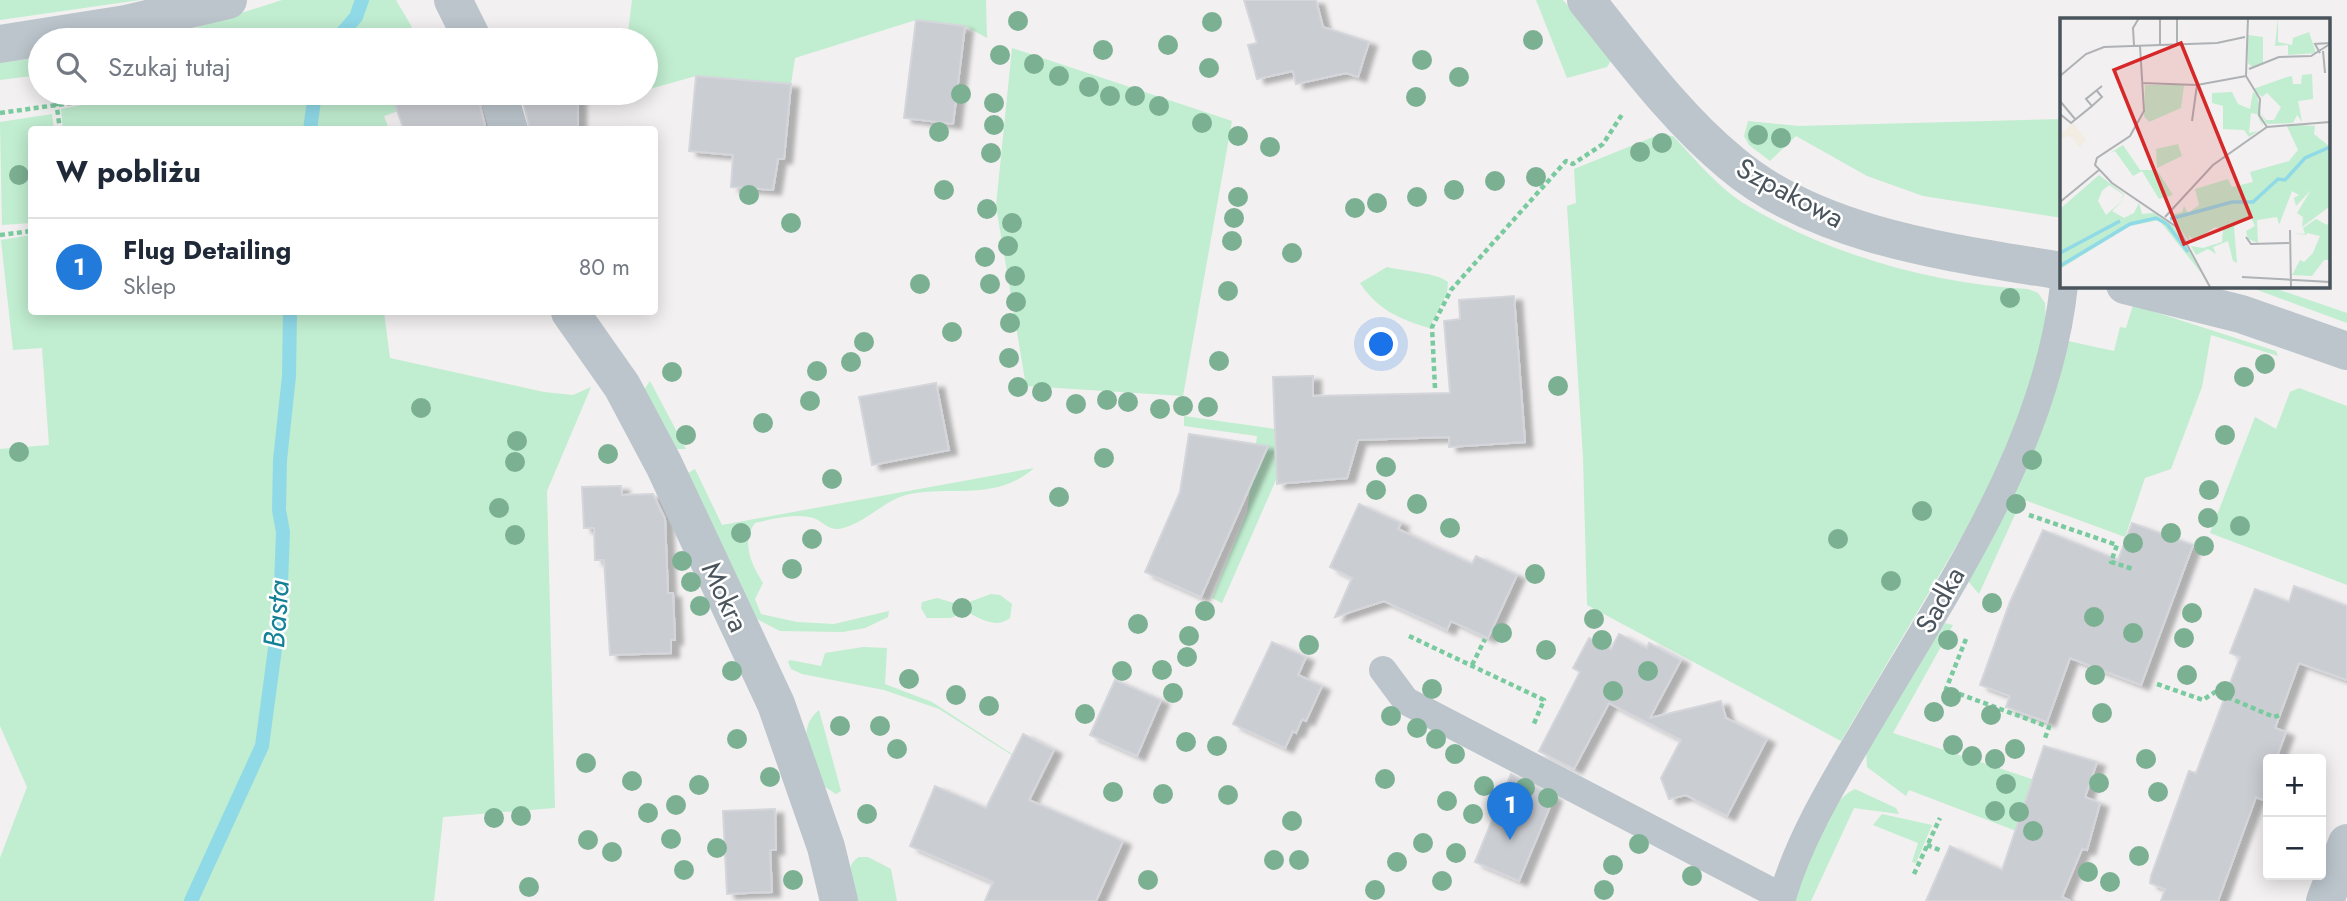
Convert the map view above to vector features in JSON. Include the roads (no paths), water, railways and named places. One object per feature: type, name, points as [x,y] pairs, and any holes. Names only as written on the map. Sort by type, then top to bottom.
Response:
[{"type":"street","points":[[102,28],[228,0]]},
{"type":"street","points":[[453,0],[467,28]]},
{"type":"street","name":"Szpakowa","points":[[1586,0],[1659,91],[1705,139],[1732,165],[1767,187],[1848,226],[1895,240],[2060,271]]},
{"type":"street","points":[[0,44],[28,40]]},
{"type":"street","points":[[502,105],[508,126]]},
{"type":"street","points":[[2133,287],[2241,314],[2347,351]]},
{"type":"street","name":"Mokra","points":[[572,315],[622,386],[664,464],[776,704],[826,847],[839,901]]},
{"type":"street","points":[[2325,901],[2346,847]]},
{"type":"lane","name":"Sadka","points":[[1782,899],[1815,819],[1942,598],[2015,464],[2054,353],[2064,287]]},
{"type":"lane","points":[[1383,670],[1406,701],[1782,899]]},
{"type":"waterway","name":"Basta","points":[[346,28],[356,17],[362,0]]},
{"type":"waterway","name":"Basta","points":[[311,126],[313,105]]},
{"type":"waterway","name":"Basta","points":[[191,901],[262,746],[280,611],[283,532],[279,510],[280,460],[289,376],[290,315]]},
{"type":"place","name":"Flug Detailing","points":[[1510,840]]}]
